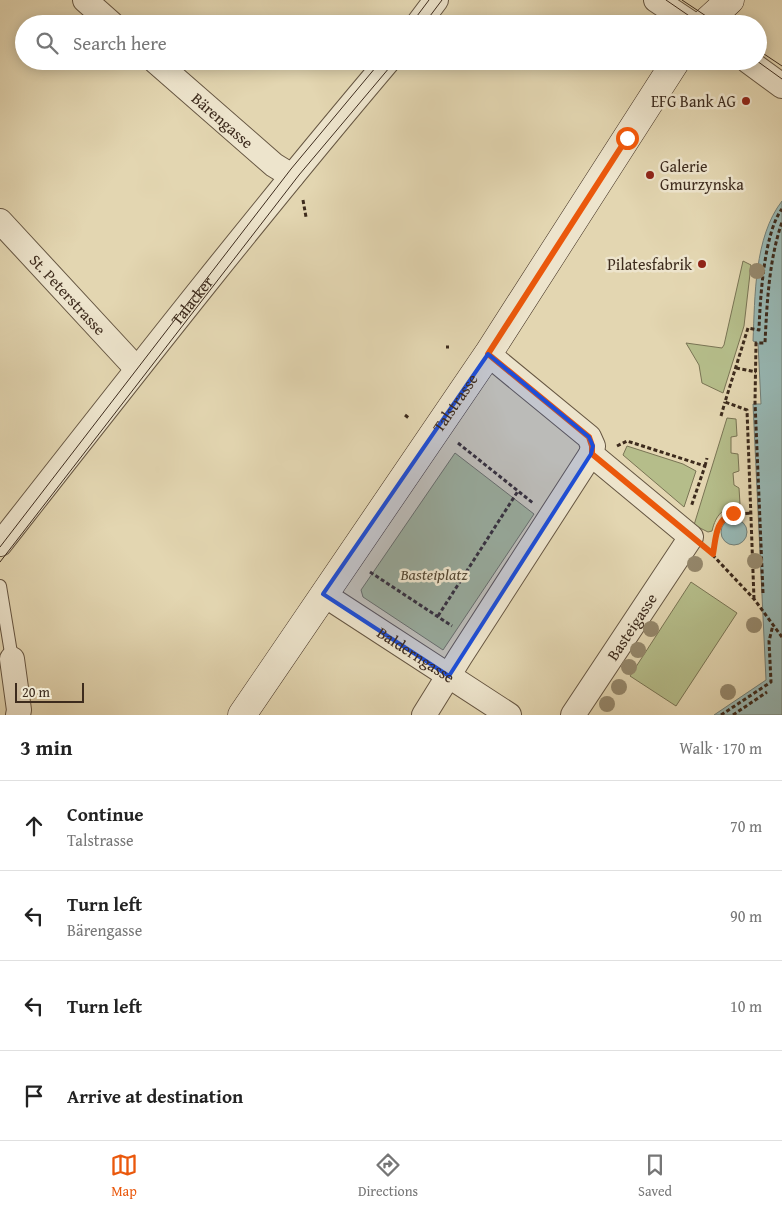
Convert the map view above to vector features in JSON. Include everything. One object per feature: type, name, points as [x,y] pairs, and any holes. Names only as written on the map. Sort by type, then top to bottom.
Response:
[{"type":"street","points":[[85,0],[102,15]]},
{"type":"street","points":[[425,15],[436,0]]},
{"type":"street","points":[[656,0],[678,15]]},
{"type":"street","points":[[714,15],[730,0]]},
{"type":"street","name":"Bärengasse","points":[[165,70],[274,165],[292,176]]},
{"type":"street","name":"Talacker","points":[[0,544],[136,368],[380,70]]},
{"type":"street","name":"Talstrasse","points":[[242,715],[488,354],[670,70]]},
{"type":"street","points":[[760,70],[782,86]]},
{"type":"street","name":"St. Peterstrasse","points":[[0,221],[136,368]]},
{"type":"street","points":[[488,354],[589,437],[592,446],[601,452],[687,534]]},
{"type":"street","points":[[424,715],[601,452]]},
{"type":"street","name":"Basteigasse","points":[[573,715],[687,534]]},
{"type":"street","name":"Balderngasse","points":[[323,594],[509,715]]},
{"type":"street","points":[[12,659],[18,715]]},
{"type":"lane","points":[[0,586],[12,659]]},
{"type":"path","points":[[303,199],[306,217]]},
{"type":"path","points":[[721,416],[748,328],[759,330],[760,299],[770,238],[782,209]]},
{"type":"path","points":[[763,593],[755,402],[756,343],[764,343],[767,299],[776,238],[782,222]]},
{"type":"path","points":[[736,368],[756,372]]},
{"type":"path","points":[[725,402],[747,410],[754,599]]},
{"type":"path","points":[[405,415],[410,419]]},
{"type":"path","points":[[601,452],[627,441],[705,466]]},
{"type":"path","points":[[457,442],[534,503]]},
{"type":"path","points":[[707,458],[687,534],[713,554],[754,599],[782,637]]},
{"type":"path","points":[[438,616],[518,491]]},
{"type":"path","points":[[713,554],[717,530],[722,519],[733,513],[751,513]]},
{"type":"path","points":[[369,572],[453,627]]},
{"type":"path","points":[[721,715],[770,682],[769,641],[773,625]]},
{"type":"path","points":[[733,715],[767,692]]},
{"type":"highlighted area","points":[[488,354],[589,437],[593,446],[591,454],[449,676],[323,594]]},
{"type":"green space","points":[[743,261],[751,265],[744,326],[723,393],[702,383],[699,365],[686,343],[722,348]]},
{"type":"green space","points":[[727,418],[736,419],[737,436],[731,437],[731,453],[738,454],[739,471],[733,473],[734,485],[739,488],[740,504],[721,513],[712,531],[708,532],[694,525]]},
{"type":"green space","points":[[627,446],[683,464],[696,471],[684,507],[623,455]]},
{"type":"green space","name":"Basteiplatz","points":[[455,453],[534,514],[443,650],[363,597],[361,590]]},
{"type":"green space","points":[[691,582],[737,613],[676,706],[630,676]]},
{"type":"water","points":[[782,201],[782,715],[714,715],[766,680],[753,404],[761,404],[758,343],[753,341],[756,287],[761,250],[766,232]]},
{"type":"water","points":[[734,519],[743,523],[747,532],[743,541],[734,545],[725,541],[721,532],[725,523]]},
{"type":"tram line","points":[[418,15],[429,0]]},
{"type":"tram line","points":[[431,15],[442,0]]},
{"type":"tram line","points":[[666,0],[688,15]]},
{"type":"tram line","points":[[682,0],[704,15]]},
{"type":"tram line","points":[[767,56],[782,66]]},
{"type":"tram line","points":[[767,68],[782,79]]},
{"type":"tram line","points":[[0,547],[291,169],[374,70]]},
{"type":"tram line","points":[[0,562],[299,175],[387,70]]},
{"type":"place","name":"EFG Bank AG","points":[[746,101]]},
{"type":"place","name":"Galerie Gmurzynska","points":[[650,175]]},
{"type":"place","name":"Pilatesfabrik","points":[[702,264]]},
{"type":"route","points":[[627,138],[488,354],[589,437],[592,454],[713,554],[719,524],[722,519],[733,513]]}]
